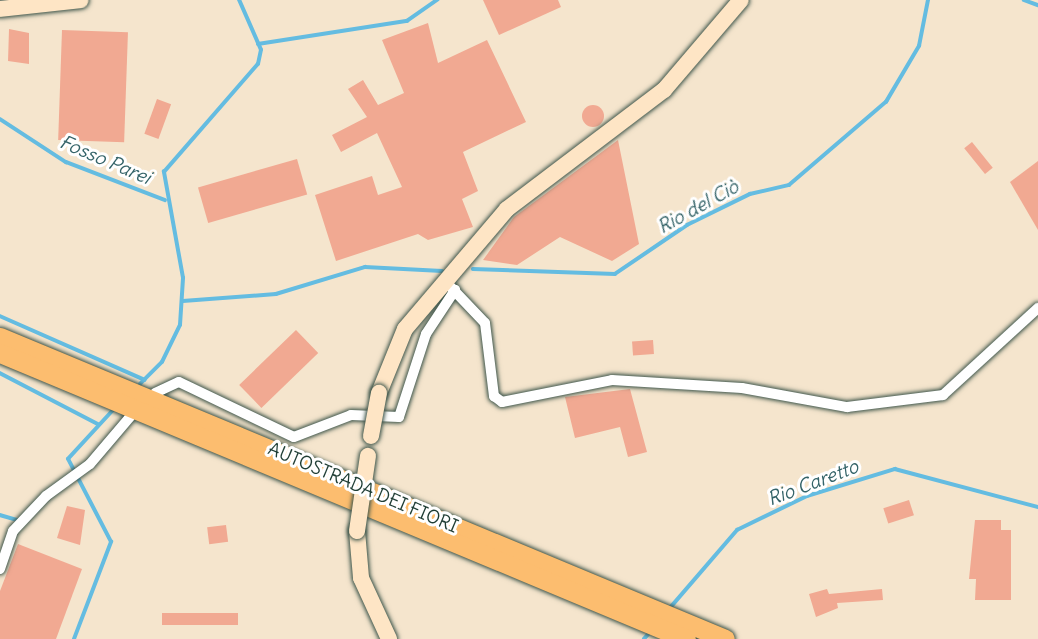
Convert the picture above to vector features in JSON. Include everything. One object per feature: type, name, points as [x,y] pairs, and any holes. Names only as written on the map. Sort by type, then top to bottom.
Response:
[{"type":"highway","name":"AUTOSTRADA DEI FIORI","points":[[0,337],[725,639]]},
{"type":"highway","name":"AUTOSTRADA DEI FIORI","points":[[0,353],[686,639]]},
{"type":"main road","points":[[0,9],[81,0]]},
{"type":"main road","points":[[389,639],[360,578],[357,531],[379,393],[395,345],[451,286],[507,209],[664,90],[741,0]]},
{"type":"street","points":[[155,393],[179,382],[294,438],[351,415],[399,417],[426,334],[451,286],[485,323],[494,396],[502,402],[612,380],[730,387],[846,407],[943,395],[1038,308]]},
{"type":"street","points":[[0,569],[13,531],[82,471],[130,417]]},
{"type":"building","points":[[483,0],[558,0],[561,7],[499,35]]},
{"type":"building","points":[[428,23],[438,63],[487,40],[526,122],[463,152],[478,191],[462,199],[473,227],[428,240],[418,234],[336,261],[315,195],[372,176],[378,195],[402,187],[377,133],[341,152],[332,135],[367,117],[348,89],[363,80],[378,105],[404,93],[382,40]]},
{"type":"building","points":[[9,29],[29,33],[29,64],[8,61]]},
{"type":"building","points":[[62,30],[128,32],[124,142],[58,140]]},
{"type":"building","points":[[157,99],[171,104],[158,139],[144,134]]},
{"type":"building","points":[[593,105],[601,108],[604,116],[601,124],[593,127],[585,124],[582,116],[585,108]]},
{"type":"building","points":[[618,140],[639,244],[612,261],[560,237],[517,265],[483,260],[514,217]]},
{"type":"building","points":[[972,142],[993,168],[985,174],[964,148]]},
{"type":"building","points":[[297,159],[307,195],[208,223],[198,187]]},
{"type":"building","points":[[1038,161],[1038,230],[1010,182]]},
{"type":"building","points":[[296,330],[318,353],[261,408],[239,385]]},
{"type":"building","points":[[653,340],[654,354],[633,355],[632,341]]},
{"type":"building","points":[[630,389],[647,452],[628,457],[620,427],[575,438],[565,397]]},
{"type":"building","points":[[909,500],[914,515],[888,524],[883,508]]},
{"type":"building","points":[[67,506],[85,510],[80,545],[57,538]]},
{"type":"building","points":[[975,520],[1001,520],[1001,530],[1011,530],[1011,600],[975,600],[976,579],[969,579]]},
{"type":"building","points":[[226,525],[228,542],[209,544],[207,527]]},
{"type":"building","points":[[18,544],[82,569],[56,639],[0,639],[0,591]]},
{"type":"building","points":[[827,589],[829,594],[882,589],[883,600],[837,603],[838,608],[816,617],[809,594]]},
{"type":"building","points":[[162,613],[238,613],[238,625],[162,625]]},
{"type":"waterway","points":[[140,384],[162,362],[180,325],[183,278],[164,172],[258,64],[261,50],[239,0]]},
{"type":"waterway","points":[[258,44],[407,21],[437,0]]},
{"type":"waterway","name":"Rio del Ciò","points":[[473,269],[615,274],[687,225],[750,194],[789,185],[886,102],[919,46],[928,0]]},
{"type":"waterway","points":[[1024,0],[1038,5]]},
{"type":"waterway","name":"Fosso Parei","points":[[0,119],[66,162],[165,200]]},
{"type":"waterway","name":"Rio del Ciò","points":[[183,301],[276,294],[365,267],[442,271]]},
{"type":"waterway","points":[[0,316],[145,380]]},
{"type":"waterway","points":[[0,373],[98,424]]},
{"type":"waterway","points":[[74,639],[111,542],[68,459],[113,410]]},
{"type":"waterway","name":"Rio Caretto","points":[[670,608],[737,530],[807,496],[895,469],[1038,507]]},
{"type":"waterway","points":[[0,515],[17,520]]},
{"type":"waterway","name":"Rio Caretto","points":[[644,639],[652,630]]}]
